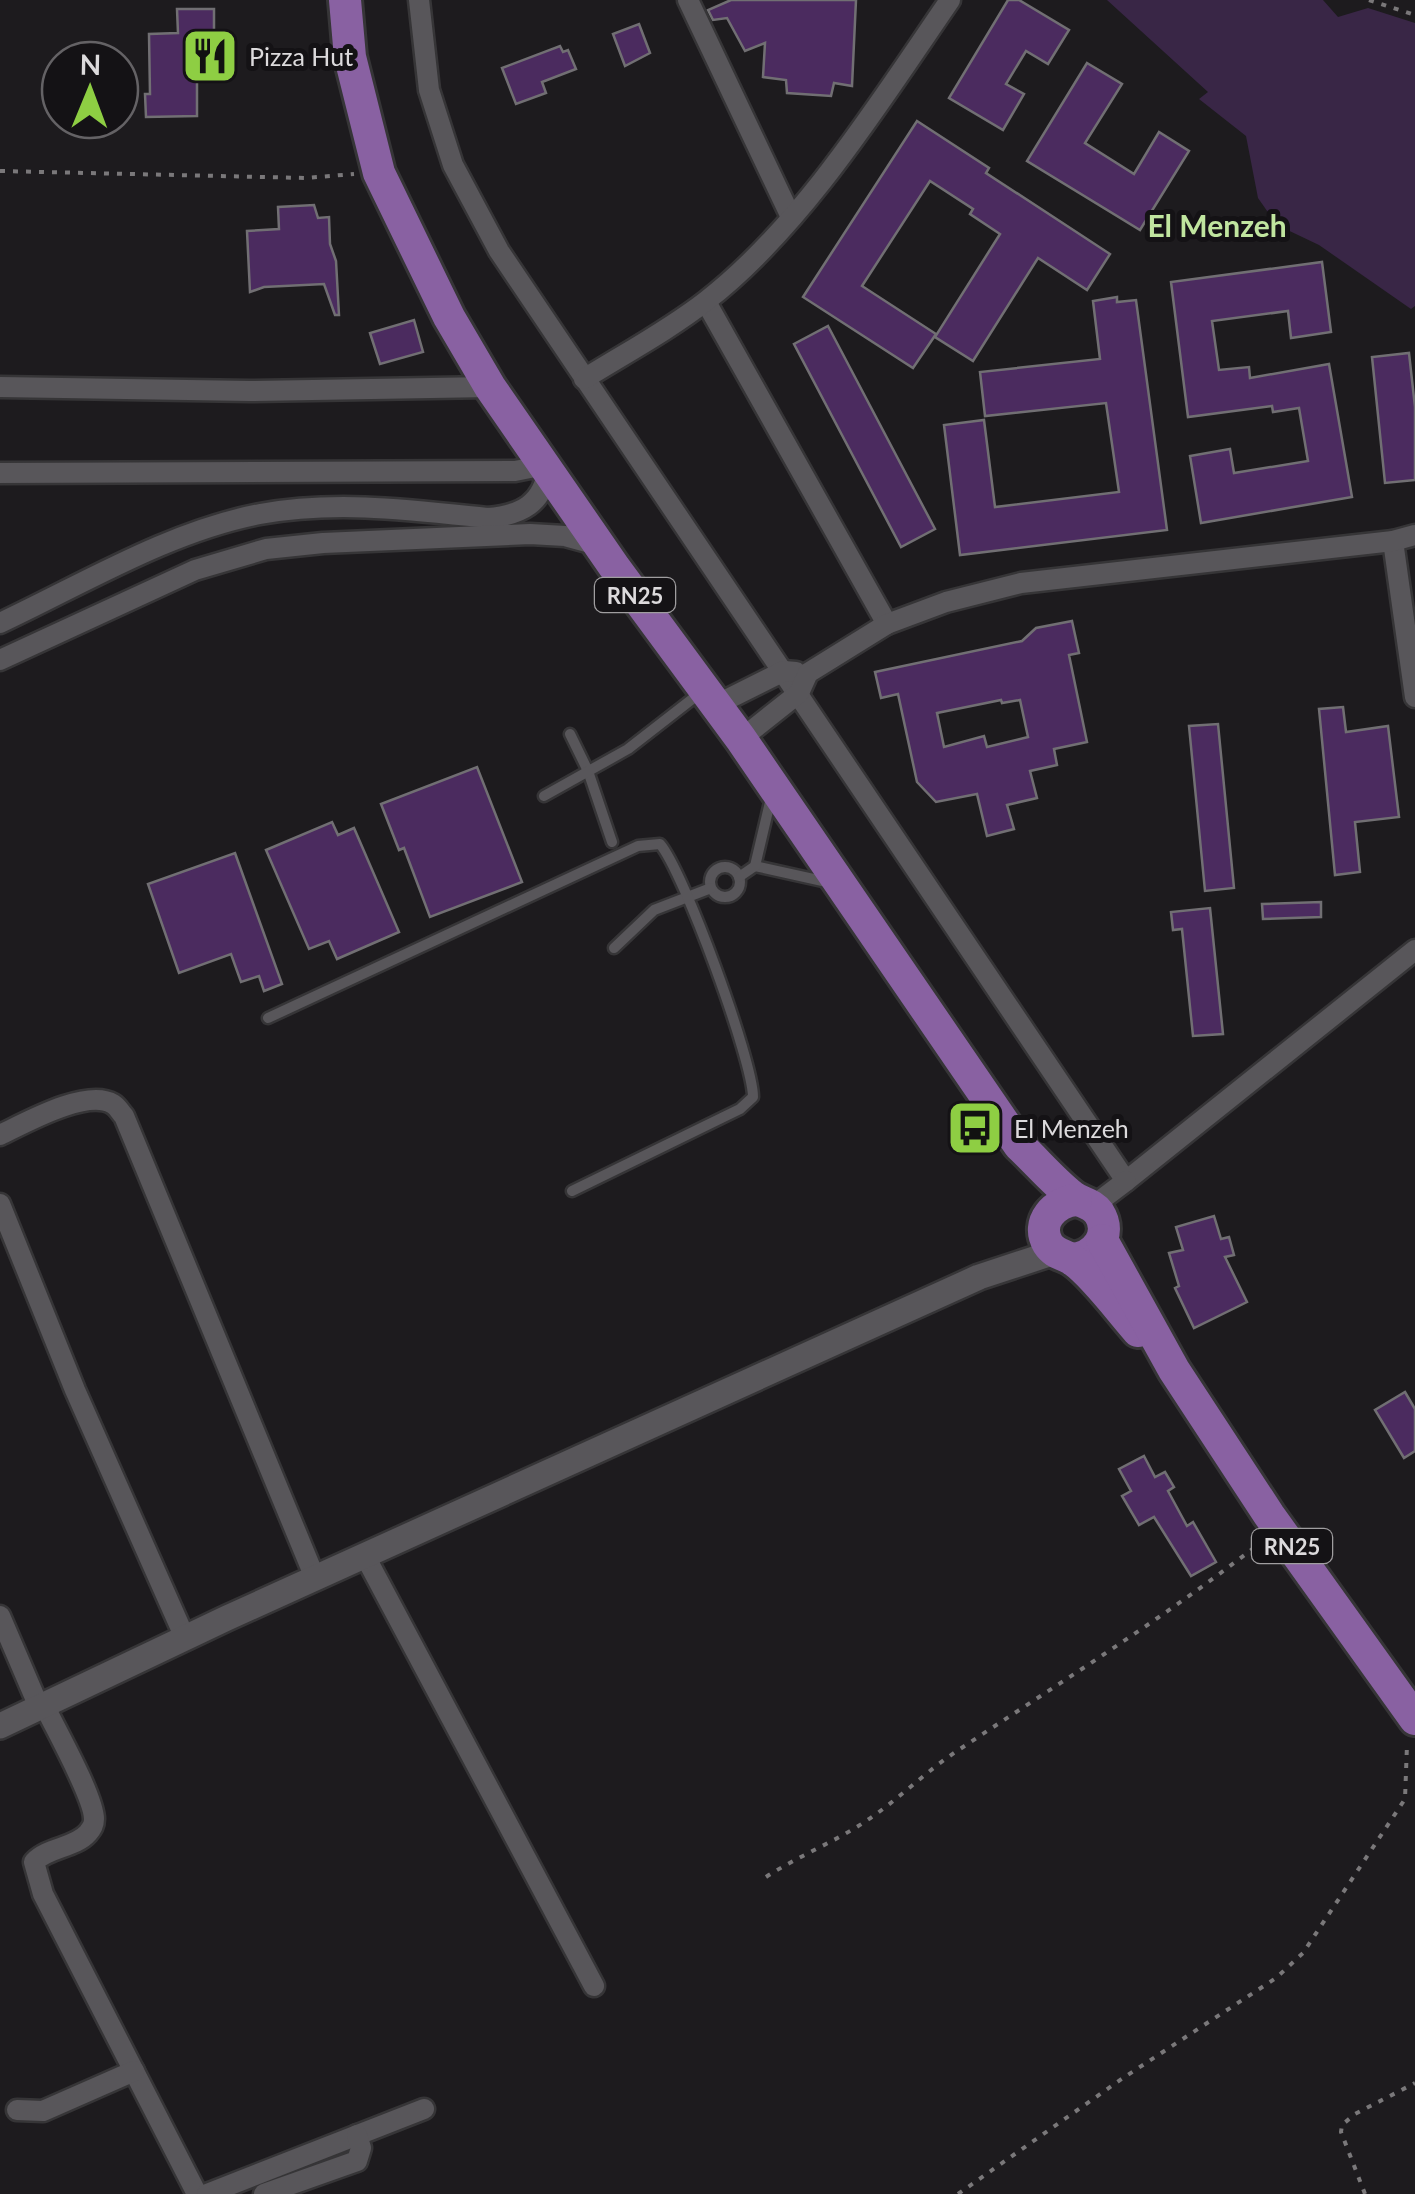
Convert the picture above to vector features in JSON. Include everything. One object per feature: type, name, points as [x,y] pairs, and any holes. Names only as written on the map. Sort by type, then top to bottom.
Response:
[{"type":"main road","name":"RN25","points":[[344,0],[350,57],[379,173],[441,301],[490,387],[774,786],[1019,1145],[1055,1239],[1174,1370]]},
{"type":"main road","name":"RN25","points":[[1019,1145],[1103,1222],[1102,1240],[1174,1370],[1279,1528],[1412,1714]]},
{"type":"main road","points":[[1085,1203],[1058,1204],[1055,1239],[1090,1255],[1102,1240]]},
{"type":"street","points":[[419,0],[429,90],[453,165],[499,251],[1126,1181]]},
{"type":"street","points":[[688,0],[791,218]]},
{"type":"street","points":[[584,379],[706,302],[791,218],[874,110],[950,0]]},
{"type":"street","points":[[706,302],[887,624]]},
{"type":"street","points":[[0,387],[250,391],[490,387]]},
{"type":"street","points":[[0,473],[498,472],[547,467],[546,482],[532,504],[490,527],[254,552],[184,575],[0,660]]},
{"type":"street","points":[[0,623],[182,536],[262,514],[354,506],[599,545]]},
{"type":"street","points":[[741,739],[799,694],[808,673],[887,624],[946,602],[1021,583],[1393,541],[1415,535]]},
{"type":"street","points":[[1393,541],[1415,697]]},
{"type":"street","points":[[711,697],[784,671],[808,673]]},
{"type":"street","points":[[1085,1203],[1126,1181],[1415,950]]},
{"type":"street","points":[[0,1135],[58,1108],[98,1100],[112,1104],[124,1116],[315,1578]]},
{"type":"street","points":[[0,1204],[75,1390],[185,1638]]},
{"type":"street","points":[[0,1726],[1055,1239]]},
{"type":"street","points":[[365,1556],[594,1986]]},
{"type":"street","points":[[0,1616],[86,1796],[94,1824],[86,1836],[41,1855],[34,1862],[43,1894],[198,2194]]},
{"type":"street","points":[[17,2110],[44,2112],[134,2071]]},
{"type":"street","points":[[207,2194],[424,2109]]},
{"type":"street","points":[[264,2194],[357,2160],[361,2148],[357,2135]]},
{"type":"lane","points":[[544,796],[711,697]]},
{"type":"lane","points":[[570,734],[588,771],[612,842]]},
{"type":"lane","points":[[710,888],[727,898],[738,890],[740,877],[755,866],[774,786]]},
{"type":"lane","points":[[268,1018],[638,846],[660,844],[687,897],[748,1062],[752,1097],[740,1109],[572,1191]]},
{"type":"lane","points":[[755,866],[842,885]]},
{"type":"lane","points":[[710,888],[712,874],[723,867],[740,877]]},
{"type":"lane","points":[[614,948],[654,910],[710,888]]},
{"type":"path","points":[[1369,0],[1415,15]]},
{"type":"path","points":[[0,170],[306,178],[379,173]]},
{"type":"path","points":[[766,1877],[864,1823],[952,1754],[1165,1615],[1279,1528]]},
{"type":"path","points":[[958,2194],[1123,2078],[1276,1978],[1304,1952],[1405,1799],[1412,1714]]},
{"type":"path","points":[[1365,2194],[1341,2132],[1342,2125],[1355,2114],[1415,2083]]},
{"type":"shaded area","points":[[1107,0],[1323,0],[1338,17],[1368,8],[1415,23],[1415,306],[1411,309],[1319,245],[1277,225],[1258,198],[1246,136],[1199,99],[1208,92]]},
{"type":"building","points":[[731,0],[856,0],[852,86],[834,83],[831,96],[787,93],[786,80],[763,77],[765,43],[745,51],[727,18],[713,20],[708,10]]},
{"type":"building","points":[[1008,0],[1019,0],[1069,30],[1048,64],[1026,51],[1006,84],[1024,94],[1003,130],[949,98]]},
{"type":"building","points":[[177,9],[214,9],[214,34],[221,35],[220,78],[197,77],[197,116],[146,117],[145,94],[150,94],[149,34],[178,33]]},
{"type":"building","points":[[639,24],[650,53],[625,66],[613,34]]},
{"type":"building","points":[[560,46],[563,52],[568,50],[576,69],[542,82],[546,93],[516,104],[502,68]]},
{"type":"building","points":[[1087,63],[1122,84],[1085,143],[1134,174],[1159,132],[1189,151],[1140,230],[1027,161]]},
{"type":"building","points":[[917,121],[989,168],[986,173],[1110,254],[1087,290],[1038,258],[973,361],[935,337],[1000,234],[970,214],[973,209],[930,181],[862,286],[936,334],[913,368],[803,297]]},
{"type":"building","points":[[314,205],[318,218],[329,217],[339,315],[335,315],[324,284],[264,287],[250,292],[247,231],[279,229],[278,207]]},
{"type":"building","points":[[1322,262],[1331,332],[1291,338],[1288,311],[1212,321],[1219,370],[1249,367],[1250,378],[1329,364],[1352,497],[1201,523],[1190,456],[1230,449],[1234,473],[1308,461],[1299,408],[1273,412],[1272,406],[1188,417],[1171,282]]},
{"type":"building","points":[[1117,297],[1117,302],[1136,300],[1167,530],[960,555],[944,425],[984,420],[995,507],[1119,492],[1106,403],[985,416],[980,372],[1100,359],[1093,301]]},
{"type":"building","points":[[414,320],[423,352],[380,364],[370,333]]},
{"type":"building","points":[[828,326],[935,529],[901,547],[794,344]]},
{"type":"building","points":[[1409,353],[1415,407],[1415,480],[1385,483],[1372,357]]},
{"type":"building","points":[[1072,621],[1079,653],[1069,655],[1087,742],[1054,749],[1057,765],[1030,771],[1037,798],[1007,805],[1014,829],[987,836],[977,794],[936,802],[917,782],[898,694],[881,698],[875,672],[1022,641],[1036,628]],"holes":[[[1001,700],[1020,700],[1028,737],[987,747],[984,736],[944,747],[937,713]]]},
{"type":"building","points":[[1343,707],[1346,732],[1388,726],[1399,817],[1355,822],[1360,872],[1335,875],[1319,709]]},
{"type":"building","points":[[1218,724],[1234,888],[1205,891],[1189,726]]},
{"type":"building","points":[[477,767],[522,882],[430,917],[404,848],[399,850],[381,804]]},
{"type":"building","points":[[332,822],[338,835],[354,828],[399,932],[337,959],[329,941],[309,949],[266,850]]},
{"type":"building","points":[[235,853],[282,984],[264,991],[259,976],[241,982],[231,954],[179,973],[148,884]]},
{"type":"building","points":[[1321,902],[1321,917],[1263,919],[1262,904]]},
{"type":"building","points":[[1210,908],[1223,1034],[1193,1036],[1182,929],[1173,930],[1171,912]]},
{"type":"building","points":[[1214,1216],[1221,1239],[1229,1237],[1234,1255],[1225,1257],[1247,1302],[1194,1328],[1175,1288],[1179,1286],[1169,1253],[1183,1250],[1176,1227]]},
{"type":"building","points":[[1405,1392],[1415,1409],[1415,1451],[1404,1458],[1375,1410]]},
{"type":"building","points":[[1144,1456],[1155,1477],[1165,1472],[1174,1487],[1168,1491],[1187,1526],[1193,1522],[1216,1562],[1191,1576],[1154,1517],[1139,1525],[1122,1496],[1131,1491],[1119,1469]]},
{"type":"place","name":"Pizza Hut","points":[[210,56]]},
{"type":"place","name":"El Menzeh","points":[[975,1128]]},
{"type":"district","name":"El Menzeh","points":[[1217,225]]}]
